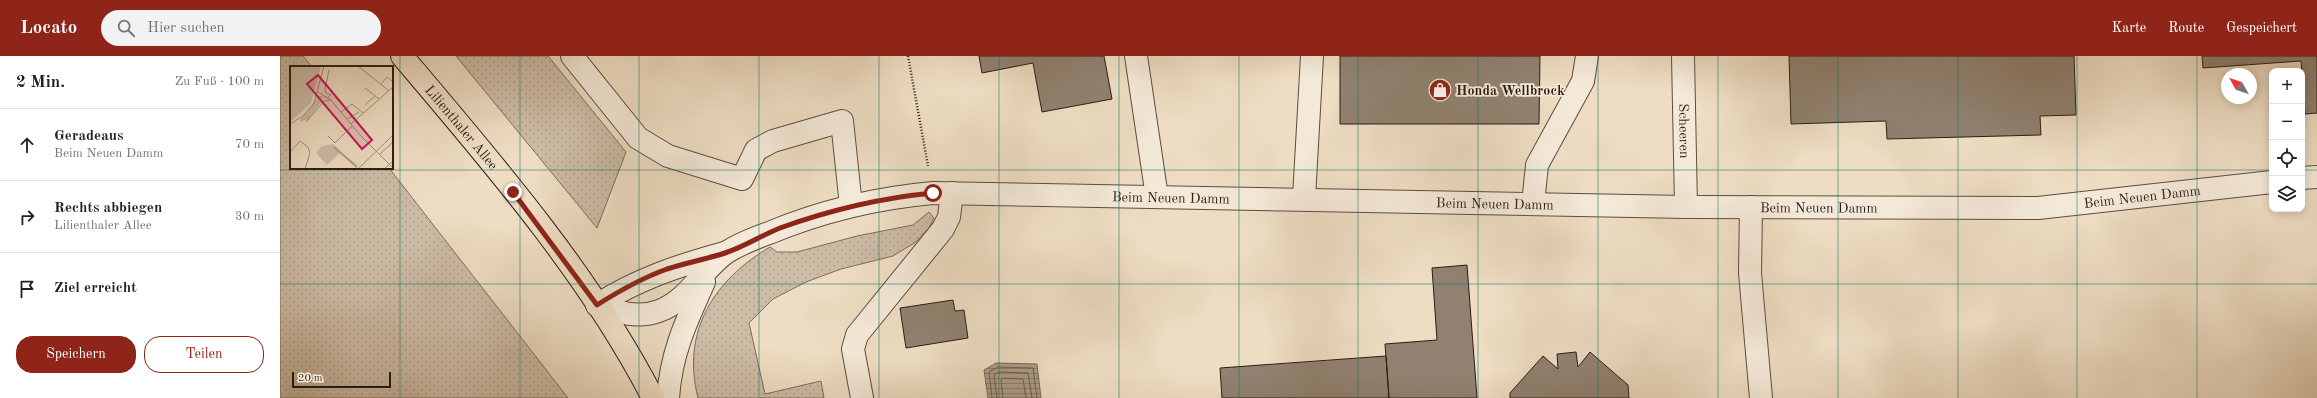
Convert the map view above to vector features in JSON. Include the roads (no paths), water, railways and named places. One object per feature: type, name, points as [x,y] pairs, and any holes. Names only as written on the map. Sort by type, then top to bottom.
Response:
[{"type":"main road","name":"Lilienthaler Allee","points":[[402,56],[522,204],[597,305],[653,398]]},
{"type":"street","points":[[572,56],[638,138],[668,156],[742,179],[756,150],[773,140],[842,121],[851,206]]},
{"type":"street","points":[[1136,56],[1157,197]]},
{"type":"street","points":[[1304,198],[1312,56]]},
{"type":"street","points":[[1532,204],[1537,165],[1583,81],[1587,56]]},
{"type":"street","name":"Scheeren","points":[[1683,56],[1686,207]]},
{"type":"street","points":[[2305,178],[2317,177]]},
{"type":"street","name":"Beim Neuen Damm","points":[[597,305],[636,315],[659,311],[678,300],[719,260],[779,228],[851,206],[894,197],[943,193],[1304,198],[1686,207],[2038,208],[2269,182]]},
{"type":"street","points":[[862,398],[853,349],[857,335],[943,229],[949,218],[943,193]]},
{"type":"street","points":[[1750,207],[1750,273],[1761,398]]},
{"type":"street","name":"Beim Neuen Damm","points":[[597,305],[625,288],[666,269],[719,260]]},
{"type":"street","points":[[668,398],[669,375],[676,345],[719,260]]},
{"type":"water","points":[[996,363],[1037,364],[1041,398],[988,398],[984,370]]},
{"type":"place","name":"Honda Wellbrock","points":[[1440,90]]}]
